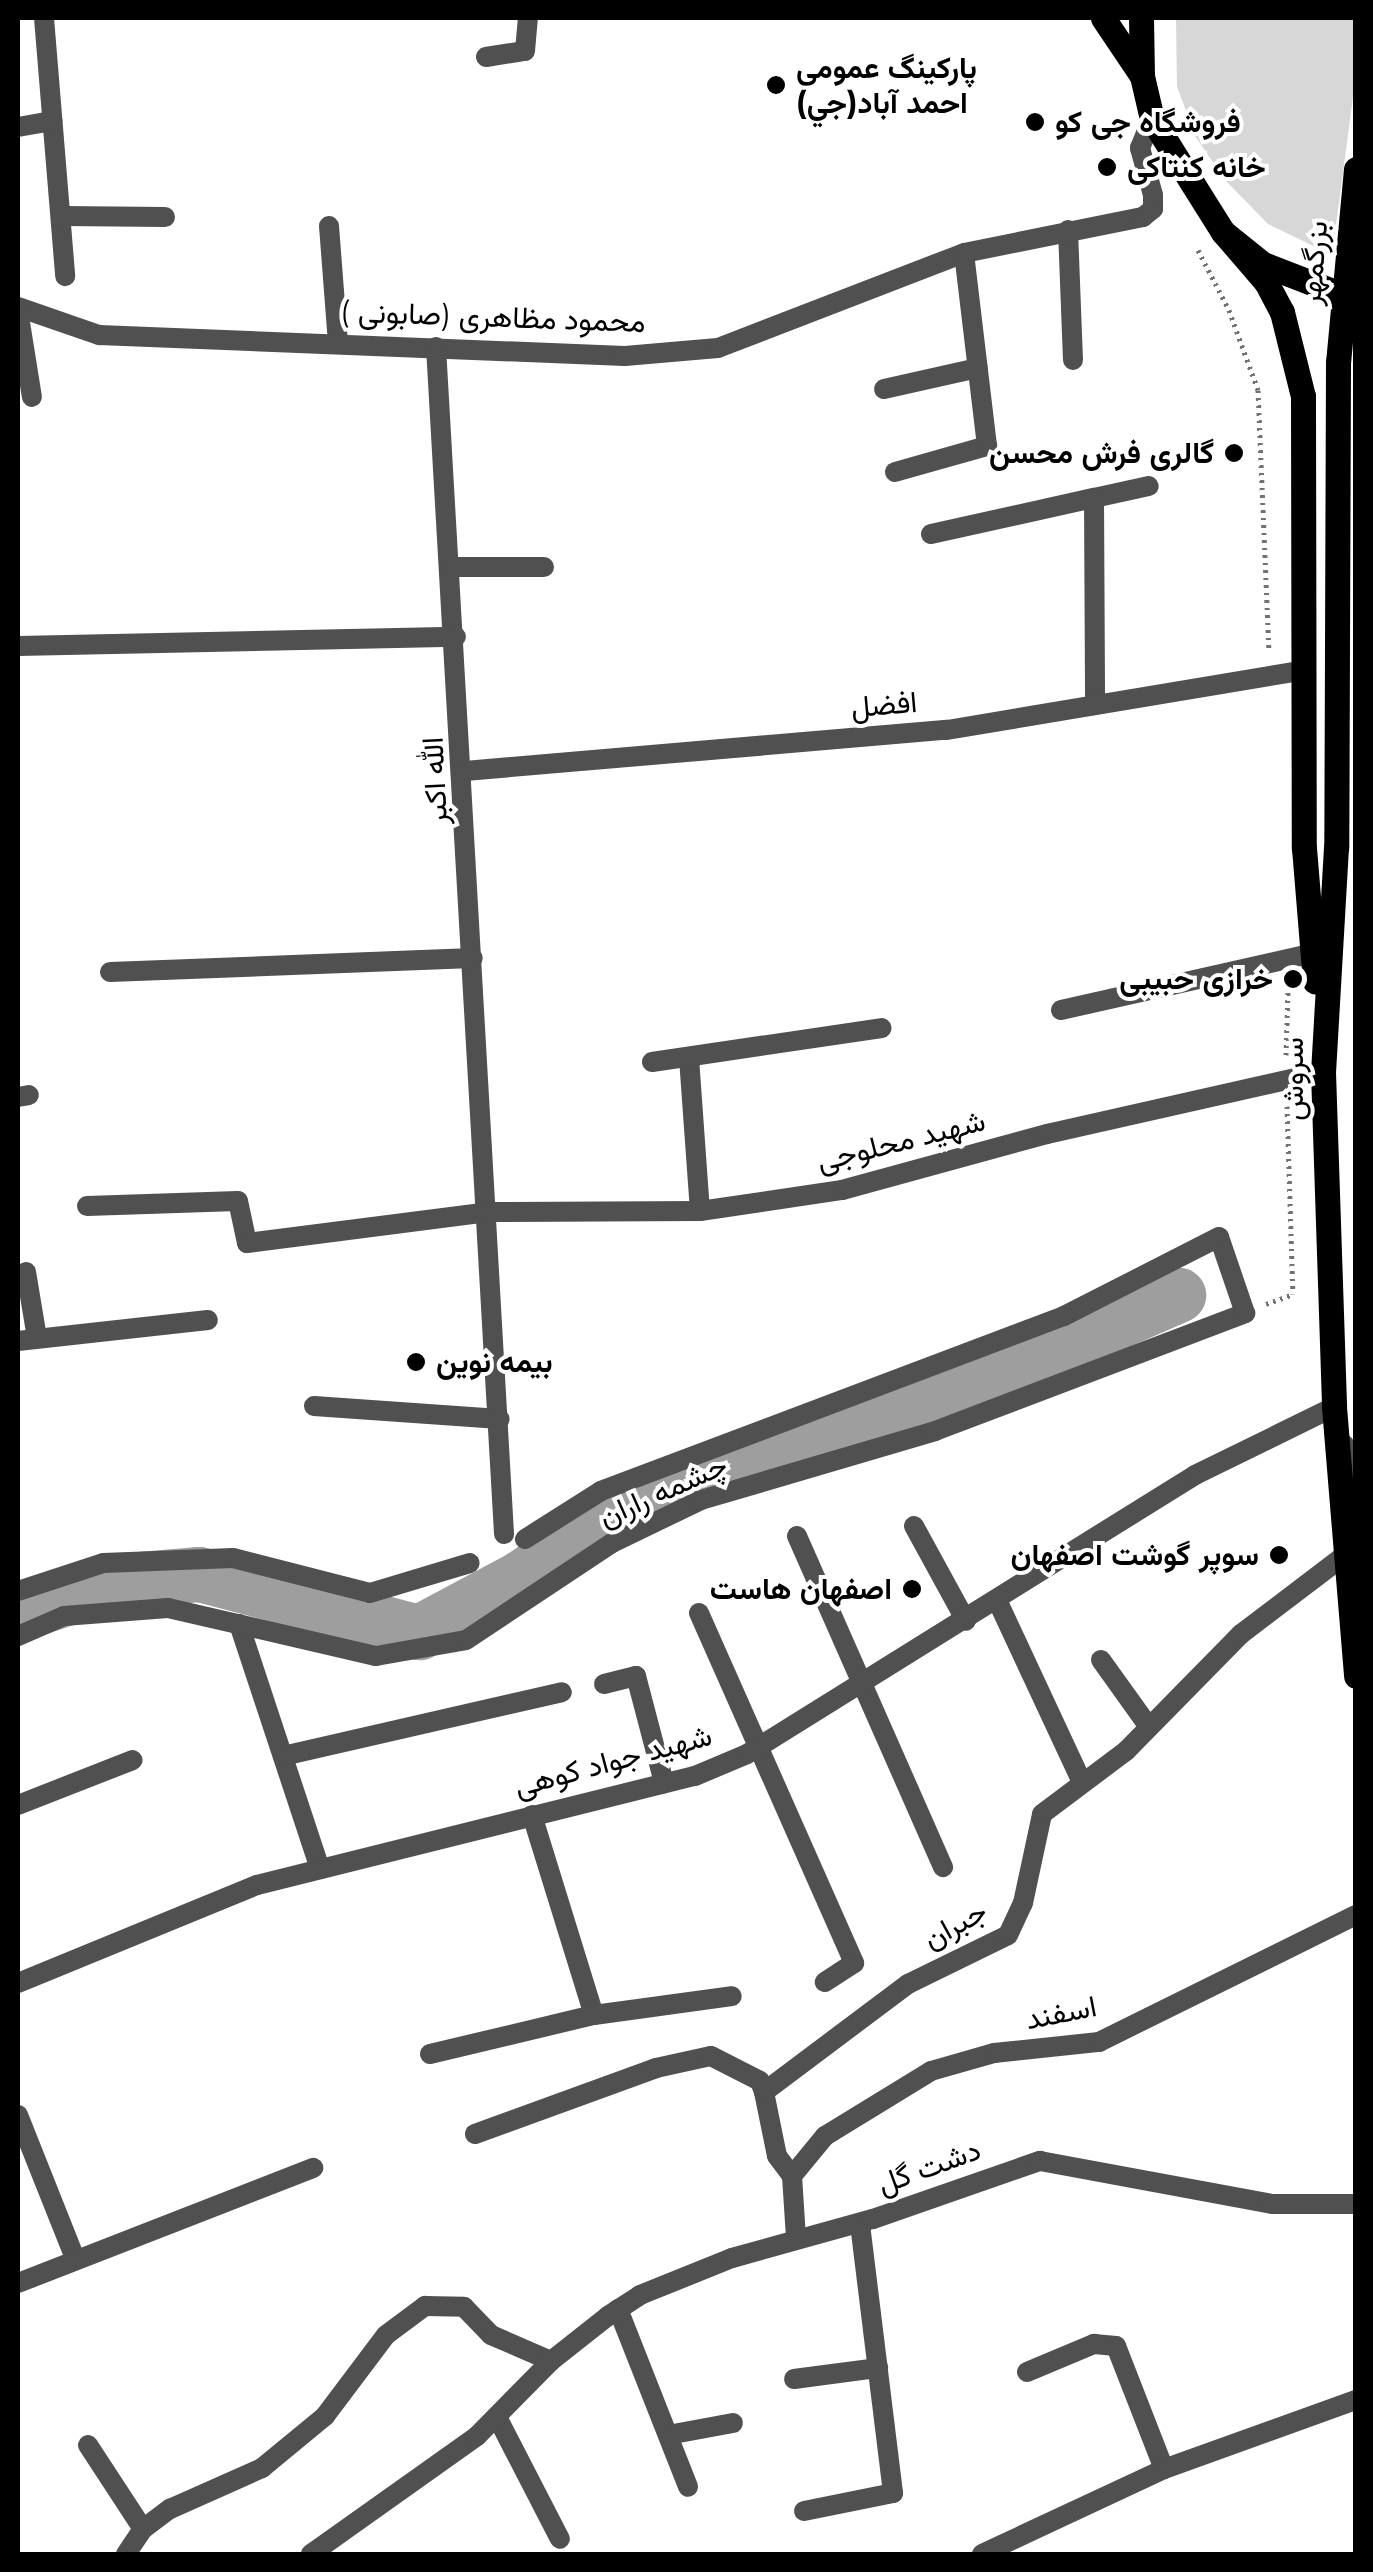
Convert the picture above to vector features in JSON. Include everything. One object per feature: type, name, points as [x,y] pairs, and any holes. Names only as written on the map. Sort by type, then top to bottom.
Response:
[{"type":"main road","points":[[1102,18],[1142,76]]},
{"type":"main road","points":[[1142,18],[1142,76],[1152,119],[1223,232],[1266,282],[1282,312],[1303,396],[1304,848],[1323,1072]]},
{"type":"main road","name":"بزرگمهر","points":[[1337,356],[1356,169]]},
{"type":"main road","points":[[1223,232],[1263,264],[1309,287],[1356,300]]},
{"type":"main road","points":[[1303,396],[1337,356]]},
{"type":"main road","name":"سروش","points":[[1337,356],[1336,847],[1323,1072],[1334,1279],[1334,1407],[1356,1676]]},
{"type":"street","points":[[44,18],[65,276]]},
{"type":"street","points":[[486,56],[525,51],[528,18]]},
{"type":"street","name":"محمود مظاهری (صابونی )","points":[[18,308],[99,335],[626,356],[718,348],[964,253],[1143,218],[1152,209],[1140,148],[1152,119]]},
{"type":"street","points":[[18,127],[52,121]]},
{"type":"street","points":[[62,216],[166,217]]},
{"type":"street","points":[[330,226],[338,342]]},
{"type":"street","points":[[1068,230],[1073,360]]},
{"type":"street","points":[[895,472],[988,446],[964,253]]},
{"type":"street","points":[[18,308],[32,396]]},
{"type":"street","name":"الله اکبر","points":[[436,346],[500,1419],[514,1537],[602,1491],[1064,1316],[1219,1238],[1244,1313]]},
{"type":"street","points":[[884,389],[978,368]]},
{"type":"street","points":[[931,534],[1150,486]]},
{"type":"street","points":[[1094,498],[1094,705]]},
{"type":"street","points":[[451,566],[544,567]]},
{"type":"street","points":[[18,646],[456,638]]},
{"type":"street","name":"افضل","points":[[464,770],[947,730],[1306,670]]},
{"type":"street","points":[[1061,1010],[1313,953]]},
{"type":"street","points":[[110,972],[473,958]]},
{"type":"street","points":[[652,1062],[880,1028]]},
{"type":"street","points":[[689,1058],[700,1211]]},
{"type":"street","name":"شهید محلوجی","points":[[87,1206],[238,1200],[247,1243],[488,1212],[700,1211],[842,1190],[1047,1134],[1323,1072]]},
{"type":"street","points":[[26,1272],[27,1340],[208,1320]]},
{"type":"street","name":"چشمه راران","points":[[18,1636],[64,1616],[168,1608],[376,1656],[466,1640],[612,1543],[701,1500],[935,1431],[1244,1313]]},
{"type":"street","points":[[314,1406],[500,1419]]},
{"type":"street","name":"شهید جواد کوهی","points":[[18,1983],[257,1886],[664,1784],[757,1748],[1195,1474],[1334,1407]]},
{"type":"street","points":[[914,1526],[966,1620]]},
{"type":"street","points":[[797,1536],[944,1866]]},
{"type":"street","name":"جبران","points":[[764,2092],[908,1984],[1008,1935],[1022,1904],[1042,1814],[1149,1727],[1241,1634],[1345,1555]]},
{"type":"street","points":[[18,1592],[103,1564],[233,1558],[370,1593],[470,1563]]},
{"type":"street","points":[[997,1600],[1082,1782]]},
{"type":"street","points":[[700,1613],[854,1962],[824,1982]]},
{"type":"street","points":[[239,1624],[320,1868]]},
{"type":"street","points":[[1100,1660],[1149,1727]]},
{"type":"street","points":[[604,1684],[636,1676],[664,1784]]},
{"type":"street","points":[[282,1756],[562,1692]]},
{"type":"street","points":[[18,1804],[132,1760]]},
{"type":"street","points":[[532,1815],[594,2016]]},
{"type":"street","name":"اسفند","points":[[792,2176],[825,2136],[931,2071],[994,2053],[1098,2042],[1356,1915]]},
{"type":"street","points":[[430,2054],[594,2016],[732,1996]]},
{"type":"street","points":[[476,2134],[656,2068],[712,2056],[760,2081],[776,2156],[792,2176],[796,2238]]},
{"type":"street","points":[[18,2115],[75,2258]]},
{"type":"street","name":"دشت گل","points":[[312,2554],[330,2547],[496,2417],[551,2361],[618,2309],[677,2280],[796,2238],[860,2222],[1040,2161],[1272,2204],[1356,2204]]},
{"type":"street","points":[[18,2283],[313,2168]]},
{"type":"street","points":[[804,2511],[893,2493],[860,2222]]},
{"type":"street","points":[[126,2554],[143,2528],[170,2509],[262,2468],[325,2416],[386,2334],[425,2306],[464,2307],[491,2335],[551,2361]]},
{"type":"street","points":[[618,2309],[688,2487]]},
{"type":"street","points":[[1027,2372],[1094,2344],[1116,2346],[1164,2469]]},
{"type":"street","points":[[794,2379],[878,2368]]},
{"type":"street","points":[[982,2554],[1164,2469],[1356,2400]]},
{"type":"street","points":[[496,2417],[560,2539]]},
{"type":"street","points":[[668,2435],[733,2423]]},
{"type":"street","points":[[88,2445],[143,2528]]},
{"type":"lane","points":[[1336,1433],[1352,1448],[1356,1493]]},
{"type":"path","points":[[1290,1192],[1301,1190]]},
{"type":"path","points":[[1244,1313],[1334,1279]]},
{"type":"shaded area","points":[[1176,18],[1355,18],[1355,82],[1332,255],[1268,224],[1225,180],[1195,136],[1177,86]]},
{"type":"waterway","points":[[18,1614],[117,1581],[199,1574],[419,1632],[520,1578],[590,1530],[697,1478],[974,1384],[1178,1295]]},
{"type":"place","name":"پارکینگ عمومی احمد آباد(جي)","points":[[776,85]]},
{"type":"place","name":"فروشگاه جی کو","points":[[1035,122]]},
{"type":"place","name":"خانه کنتاکی","points":[[1107,167]]},
{"type":"place","name":"گالری فرش محسن","points":[[1234,453]]},
{"type":"place","name":"خرازی حبیبی","points":[[1293,979]]},
{"type":"place","name":"بیمه نوین","points":[[416,1362]]},
{"type":"place","name":"سوپر گوشت اصفهان","points":[[1279,1555]]},
{"type":"place","name":"اصفهان هاست","points":[[912,1589]]}]
